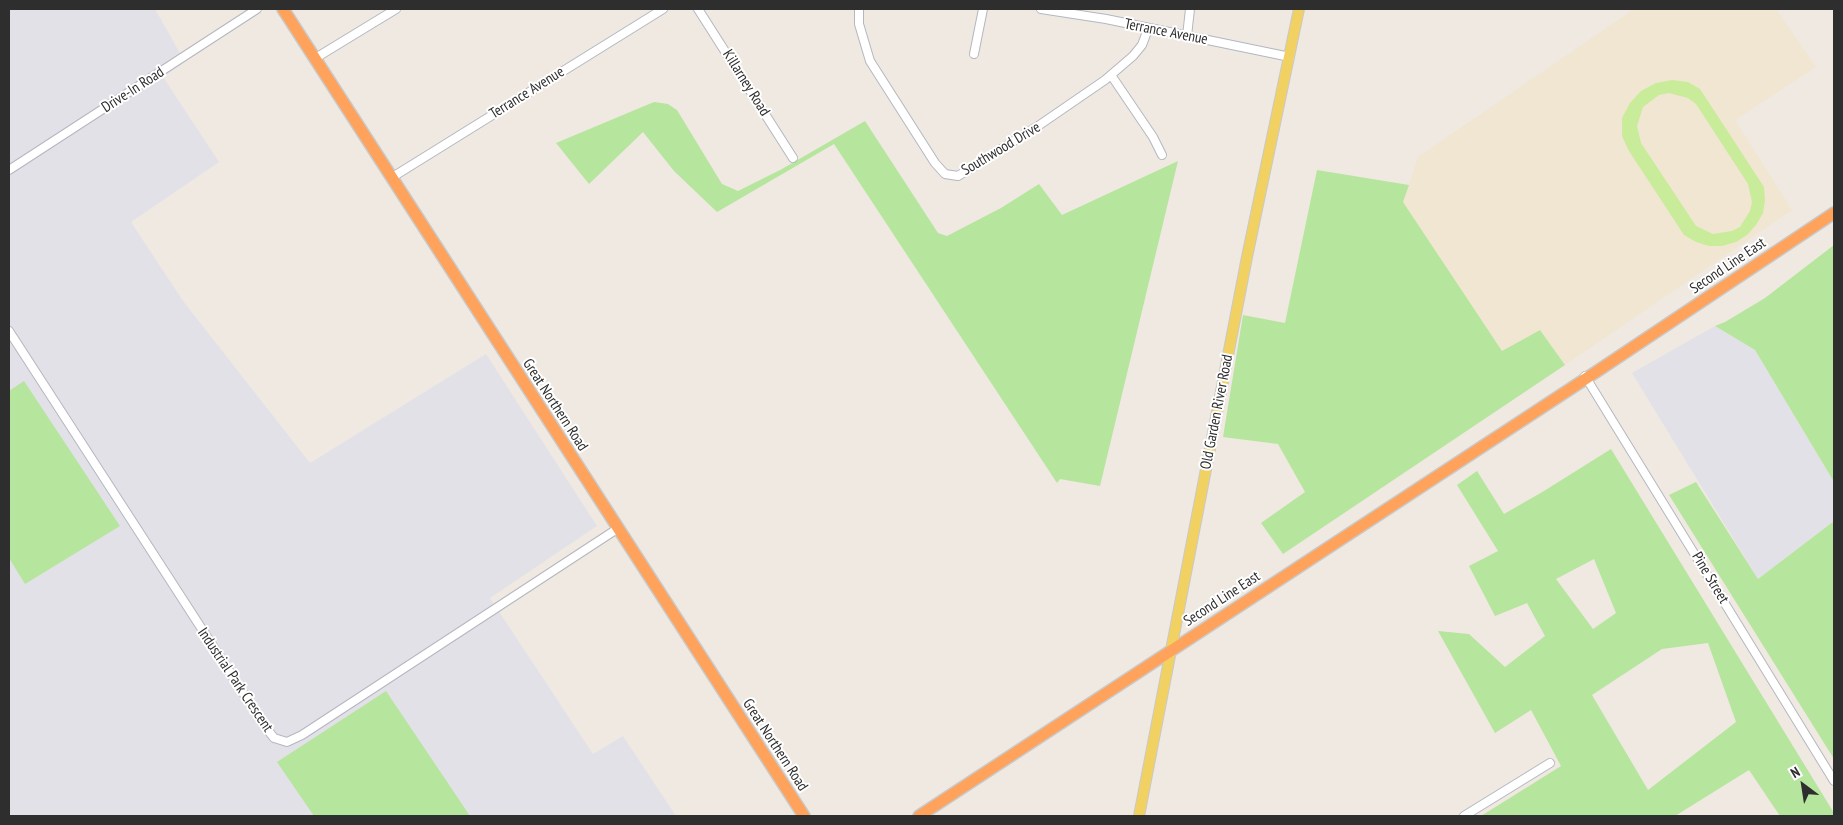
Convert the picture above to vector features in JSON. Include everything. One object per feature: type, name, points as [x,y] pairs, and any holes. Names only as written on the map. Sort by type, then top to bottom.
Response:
[{"type":"highway","name":"Great Northern Road","points":[[283,9],[804,816]]},
{"type":"highway","name":"Second Line East","points":[[919,816],[1638,344],[1834,213]]},
{"type":"main road","name":"Old Garden River Road","points":[[1140,816],[1248,257],[1299,9]]},
{"type":"street","name":"Drive-In Road","points":[[9,170],[257,9]]},
{"type":"street","points":[[314,59],[396,9]]},
{"type":"street","name":"Terrance Avenue","points":[[391,178],[663,9]]},
{"type":"street","name":"Killarney Road","points":[[698,9],[793,158]]},
{"type":"street","name":"Southwood Drive","points":[[859,9],[859,24],[870,61],[935,163],[945,174],[958,176],[1038,126],[1111,74],[1142,45],[1148,29]]},
{"type":"street","points":[[974,54],[983,9]]},
{"type":"street","name":"Terrance Avenue","points":[[1041,9],[1290,57]]},
{"type":"street","points":[[1187,36],[1190,9]]},
{"type":"street","points":[[1111,74],[1153,137],[1162,155]]},
{"type":"street","name":"Industrial Park Crescent","points":[[9,331],[258,718],[274,738],[287,742],[302,735],[617,529]]},
{"type":"street","name":"Pine Street","points":[[1586,377],[1834,782]]},
{"type":"street","points":[[1464,816],[1550,763]]},
{"type":"shaded area","points":[[9,9],[155,9],[185,62],[163,77],[219,162],[131,222],[183,301],[310,463],[486,354],[597,526],[490,598],[593,754],[623,736],[676,816],[9,816]]},
{"type":"shaded area","points":[[1634,9],[1776,9],[1816,67],[1735,120],[1792,210],[1565,365],[1540,330],[1502,351],[1403,202],[1418,157]]},
{"type":"shaded area","points":[[1715,326],[1755,350],[1834,482],[1834,521],[1758,579],[1632,373]]},
{"type":"green space","points":[[1672,80],[1688,82],[1700,89],[1764,187],[1763,213],[1747,235],[1736,242],[1722,246],[1709,246],[1696,242],[1684,235],[1629,151],[1622,136],[1622,118],[1630,103],[1641,91],[1656,83]],"holes":[[[1669,93],[1688,98],[1696,104],[1748,184],[1752,202],[1750,211],[1740,227],[1732,231],[1713,234],[1696,226],[1641,143],[1637,126],[1643,107],[1659,95]]]},
{"type":"green space","points":[[654,102],[668,104],[677,110],[722,184],[738,191],[782,169],[865,121],[938,233],[947,236],[1001,208],[1039,184],[1062,215],[1178,161],[1100,486],[1060,479],[1057,483],[834,144],[717,212],[674,171],[643,132],[589,184],[556,143]]},
{"type":"green space","points":[[1317,170],[1409,185],[1403,202],[1502,351],[1540,330],[1565,365],[1283,554],[1261,523],[1305,492],[1278,444],[1223,437],[1243,315],[1285,323]]},
{"type":"green space","points":[[1834,245],[1834,482],[1755,350],[1715,326],[1765,298]]},
{"type":"green space","points":[[24,381],[120,526],[25,584],[9,558],[9,391]]},
{"type":"green space","points":[[1611,449],[1834,813],[1834,816],[1780,816],[1749,770],[1675,816],[1481,816],[1561,766],[1531,710],[1495,733],[1438,631],[1469,634],[1505,667],[1545,636],[1527,603],[1495,616],[1469,566],[1498,551],[1457,485],[1477,471],[1504,514]],"holes":[[[1594,559],[1616,613],[1593,629],[1556,579]],[[1708,643],[1736,722],[1648,790],[1592,695],[1662,649]]]},
{"type":"green space","points":[[1696,482],[1758,579],[1834,521],[1834,759],[1669,495]]},
{"type":"green space","points":[[386,691],[470,816],[314,816],[277,762]]}]
